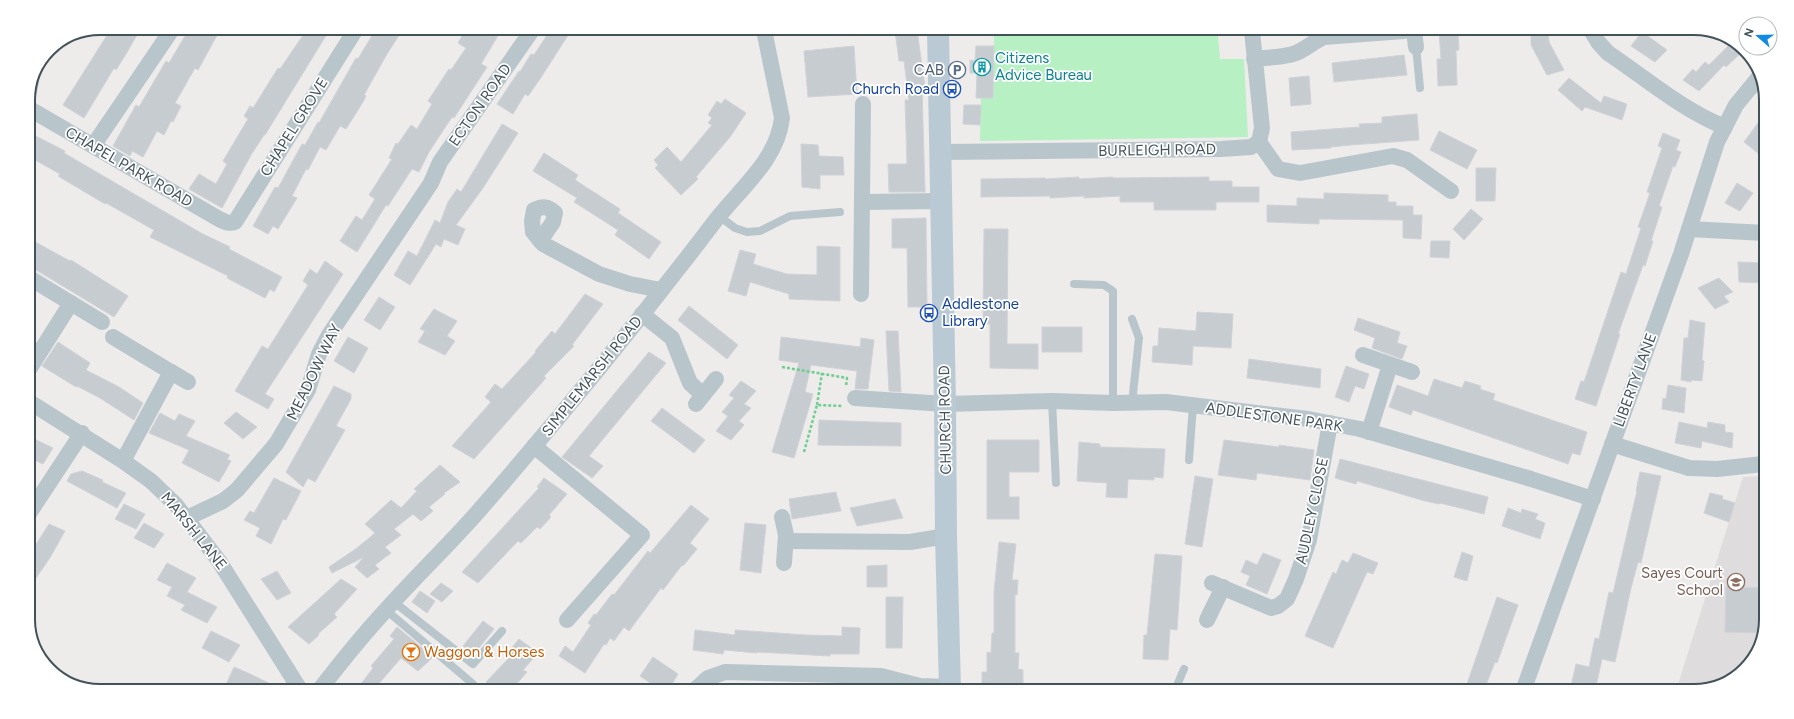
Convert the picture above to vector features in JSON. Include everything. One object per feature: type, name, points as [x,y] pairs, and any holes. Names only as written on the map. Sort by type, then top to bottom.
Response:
[{"type":"main road","name":"CHURCH ROAD","points":[[938,35],[946,536],[950,684]]},
{"type":"street","points":[[93,146],[168,35]]},
{"type":"street","name":"CHAPEL GROVE","points":[[231,223],[235,222],[352,35]]},
{"type":"street","name":"ECTON ROAD","points":[[431,183],[440,162],[529,35]]},
{"type":"street","name":"SIMPLEMARSH ROAD","points":[[324,684],[390,606],[483,506],[534,446],[642,314],[719,216],[761,168],[774,146],[780,131],[782,118],[765,35]]},
{"type":"street","points":[[1252,35],[1262,128],[1259,142],[1278,169],[1300,172],[1393,156],[1407,160],[1451,192]]},
{"type":"street","points":[[1254,58],[1287,56],[1298,52],[1315,40],[1324,36],[1340,35]]},
{"type":"street","points":[[1414,35],[1416,47]]},
{"type":"street","points":[[1594,35],[1608,53],[1688,107],[1712,122],[1725,127]]},
{"type":"street","name":"LIBERTY LANE","points":[[1526,684],[1689,229],[1717,142],[1736,105],[1756,81]]},
{"type":"street","points":[[861,294],[863,104]]},
{"type":"street","name":"CHAPEL PARK ROAD","points":[[35,111],[226,223],[231,223]]},
{"type":"street","name":"BURLEIGH ROAD","points":[[941,152],[1221,149],[1251,147],[1259,142]]},
{"type":"street","name":"MEADOW WAY","points":[[187,518],[222,501],[237,490],[276,444],[308,390],[319,354],[330,335],[431,183]]},
{"type":"street","points":[[863,202],[941,201]]},
{"type":"street","points":[[1689,229],[1759,232]]},
{"type":"street","points":[[540,240],[543,244],[599,274],[630,284],[661,290]]},
{"type":"street","points":[[35,281],[102,322]]},
{"type":"street","points":[[35,361],[71,303]]},
{"type":"street","points":[[642,314],[672,338],[690,383],[700,400],[716,379]]},
{"type":"street","points":[[112,337],[188,382]]},
{"type":"street","points":[[1363,356],[1412,372]]},
{"type":"street","points":[[1369,432],[1390,365]]},
{"type":"street","points":[[123,461],[171,372]]},
{"type":"street","name":"ADDLESTONE PARK","points":[[850,398],[945,404],[1052,401],[1113,403],[1166,402],[1308,419],[1369,432],[1593,499]]},
{"type":"street","name":"MARSH LANE","points":[[35,405],[82,433],[123,461],[156,485],[176,505],[219,560],[297,684]]},
{"type":"street","name":"AUDLEY CLOSE","points":[[1207,620],[1217,585],[1271,608],[1278,606],[1287,599],[1296,579],[1309,540],[1330,423]]},
{"type":"street","points":[[35,504],[82,433]]},
{"type":"street","points":[[1612,444],[1689,468],[1717,469],[1759,464]]},
{"type":"street","points":[[534,446],[642,535],[567,620]]},
{"type":"street","points":[[782,517],[786,536],[784,563]]},
{"type":"street","points":[[786,541],[910,542],[946,536]]},
{"type":"street","points":[[701,684],[708,678],[725,672],[881,676],[907,684]]},
{"type":"lane","points":[[1416,47],[1420,88]]},
{"type":"lane","points":[[719,216],[734,228],[747,232],[754,232],[760,231],[790,216],[840,212]]},
{"type":"lane","points":[[1074,284],[1104,285],[1113,292],[1113,403]]},
{"type":"lane","points":[[1132,319],[1139,338],[1132,403]]},
{"type":"lane","points":[[1052,401],[1056,483]]},
{"type":"lane","points":[[1188,460],[1193,405]]},
{"type":"lane","points":[[390,606],[473,664],[502,631]]},
{"type":"lane","points":[[390,606],[473,684]]},
{"type":"lane","points":[[1178,684],[1184,669]]},
{"type":"path","points":[[782,366],[848,378],[850,398],[843,407],[817,405]]},
{"type":"path","points":[[804,452],[817,405],[822,373]]},
{"type":"shaded area","name":"Sayes Court School","points":[[1759,476],[1759,619],[1756,640],[1746,659],[1723,677],[1711,682],[1678,684],[1743,477]]},
{"type":"green space","points":[[994,35],[1218,36],[1220,59],[1244,59],[1248,137],[980,141],[981,98],[993,98]]},
{"type":"building","points":[[107,35],[137,35],[116,70],[114,68],[84,118],[63,105]]},
{"type":"building","points":[[217,35],[198,70],[195,68],[175,103],[181,106],[164,135],[157,131],[143,157],[132,151],[130,156],[113,146],[136,105],[139,107],[166,61],[169,63],[185,36]]},
{"type":"building","points":[[303,35],[326,35],[265,135],[251,155],[222,208],[189,189],[199,174],[216,184],[227,164],[223,161],[248,119],[244,116],[250,106],[253,108],[278,68],[280,69]]},
{"type":"building","points":[[372,35],[399,35],[364,95],[366,96],[363,102],[346,129],[340,126],[326,150],[320,147],[308,170],[306,169],[292,196],[297,198],[278,229],[273,226],[268,234],[253,226],[275,187],[278,188],[302,144],[305,145],[318,122],[319,123],[356,58],[358,59]]},
{"type":"building","points":[[463,35],[498,35],[481,64],[487,67],[454,118],[452,117],[429,152],[419,172],[412,169],[388,206],[386,205],[357,252],[340,241],[356,216],[362,220],[375,199],[369,195],[392,159],[389,158],[396,143],[398,144],[411,125],[417,129],[432,104],[428,101],[449,69],[451,70],[466,48],[458,43]]},
{"type":"building","points":[[547,35],[568,35],[540,79],[528,96],[525,94],[513,114],[497,104],[531,54],[534,55]]},
{"type":"building","points":[[896,35],[918,35],[925,87],[922,88],[925,192],[889,192],[888,164],[907,164],[905,100],[909,100],[904,61],[899,61]]},
{"type":"building","points":[[1439,35],[1458,35],[1459,50],[1456,50],[1457,85],[1438,86],[1437,59],[1441,59]]},
{"type":"building","points":[[1531,35],[1548,35],[1549,42],[1564,70],[1547,75],[1531,45]]},
{"type":"building","points":[[1640,35],[1646,35],[1667,50],[1655,62],[1631,46]]},
{"type":"building","points":[[1729,45],[1738,52],[1738,56],[1726,67],[1724,65],[1699,91],[1683,80],[1693,69],[1696,72],[1705,62],[1709,65]]},
{"type":"building","points":[[854,46],[857,94],[808,97],[804,51]]},
{"type":"building","name":"Citizens Advice Bureau","points":[[976,46],[994,46],[993,98],[976,98],[977,73],[970,73],[970,60],[975,61]]},
{"type":"building","points":[[1404,55],[1407,75],[1334,82],[1332,63]]},
{"type":"building","points":[[1309,76],[1311,104],[1291,106],[1289,78]]},
{"type":"building","points":[[1569,78],[1601,103],[1604,96],[1627,104],[1622,120],[1585,107],[1582,111],[1558,90]]},
{"type":"building","points":[[725,99],[746,113],[730,137],[696,177],[698,179],[681,195],[655,168],[658,165],[654,160],[667,147],[681,162],[712,125],[708,123],[712,118],[708,115],[717,101],[721,104]]},
{"type":"building","points":[[964,105],[981,105],[980,125],[963,124]]},
{"type":"building","points":[[1417,114],[1419,140],[1292,150],[1291,132],[1360,127],[1359,124],[1382,123],[1382,117]]},
{"type":"building","points":[[1759,122],[1759,154],[1744,142]]},
{"type":"building","points":[[502,124],[518,133],[483,188],[456,225],[465,229],[458,245],[444,239],[441,247],[436,244],[410,285],[394,275],[408,251],[417,256],[435,220],[440,223],[448,202],[457,189],[461,192]]},
{"type":"building","points":[[1439,131],[1477,150],[1467,169],[1430,150]]},
{"type":"building","points":[[1663,133],[1680,140],[1676,150],[1681,152],[1675,167],[1673,166],[1659,206],[1662,207],[1651,241],[1653,241],[1645,266],[1643,265],[1618,334],[1620,334],[1596,406],[1575,399],[1581,381],[1584,382],[1621,272],[1626,274],[1641,228],[1638,227],[1650,193],[1647,192],[1662,148],[1658,146]]},
{"type":"building","points":[[35,136],[65,151],[64,153],[201,233],[230,247],[229,249],[282,277],[274,292],[270,289],[265,298],[227,278],[228,276],[150,237],[154,230],[106,203],[105,204],[58,176],[60,174],[35,160]]},
{"type":"building","points":[[801,144],[818,145],[819,156],[843,157],[844,175],[820,175],[820,189],[802,187]]},
{"type":"building","points":[[544,153],[578,175],[575,180],[620,209],[618,213],[661,242],[649,259],[615,235],[618,230],[574,202],[577,198],[533,171]]},
{"type":"building","points":[[1476,168],[1496,168],[1495,201],[1476,201]]},
{"type":"building","points":[[1079,177],[1079,179],[1113,177],[1209,177],[1209,181],[1232,181],[1232,187],[1259,187],[1259,202],[1216,202],[1216,210],[1154,210],[1154,202],[1120,202],[1120,196],[1084,198],[1084,196],[1050,198],[1050,196],[981,197],[981,179],[1045,179]]},
{"type":"building","points":[[1737,183],[1753,193],[1740,211],[1725,203]]},
{"type":"building","points":[[1324,193],[1388,195],[1388,202],[1396,202],[1396,206],[1413,206],[1413,215],[1422,215],[1421,239],[1403,238],[1403,220],[1319,219],[1319,224],[1267,222],[1267,205],[1297,206],[1297,198],[1324,199]]},
{"type":"building","points":[[1471,209],[1483,219],[1464,240],[1453,229]]},
{"type":"building","points":[[926,218],[927,307],[908,307],[907,248],[892,248],[892,219]]},
{"type":"building","points":[[984,229],[1008,229],[1007,344],[1038,344],[1038,369],[990,368],[990,324],[983,324]]},
{"type":"building","points":[[1431,241],[1450,241],[1449,258],[1430,257]]},
{"type":"building","points":[[35,242],[70,261],[71,260],[128,296],[114,317],[35,269]]},
{"type":"building","points":[[817,246],[840,247],[840,301],[789,299],[789,294],[750,282],[746,296],[728,291],[740,250],[756,254],[753,264],[787,274],[817,275]]},
{"type":"building","points":[[325,261],[343,274],[265,394],[274,399],[268,409],[235,391],[262,346],[268,349],[308,285],[303,281],[310,269],[317,274]]},
{"type":"building","points":[[1738,262],[1759,263],[1759,283],[1739,282]]},
{"type":"building","points":[[1719,278],[1733,292],[1724,296],[1729,302],[1715,309],[1698,288]]},
{"type":"building","points":[[585,294],[603,304],[572,345],[574,346],[544,376],[546,378],[474,459],[452,446],[491,402],[485,397],[495,384],[502,389],[536,352],[535,351],[552,331],[555,334]]},
{"type":"building","points":[[379,297],[395,307],[380,330],[364,320]]},
{"type":"building","points":[[689,306],[738,345],[727,359],[678,320]]},
{"type":"building","points":[[434,309],[457,321],[447,336],[455,341],[445,355],[418,342],[425,331],[420,329]]},
{"type":"building","points":[[1197,312],[1233,314],[1231,348],[1193,346],[1192,365],[1152,362],[1153,346],[1158,346],[1159,328],[1196,331]]},
{"type":"building","points":[[1358,318],[1400,332],[1397,343],[1407,346],[1402,359],[1372,348],[1375,338],[1354,330]]},
{"type":"building","points":[[1690,320],[1705,323],[1702,381],[1692,380],[1691,382],[1681,380],[1684,338],[1688,338]]},
{"type":"building","points":[[1042,327],[1082,327],[1082,352],[1042,352]]},
{"type":"building","points":[[886,331],[898,331],[901,392],[889,391]]},
{"type":"building","points":[[348,337],[368,348],[354,373],[334,361]]},
{"type":"building","points":[[781,337],[860,347],[861,338],[874,340],[868,389],[855,389],[857,371],[811,365],[805,392],[813,394],[794,458],[772,452],[799,363],[779,360]]},
{"type":"building","points":[[58,342],[90,363],[86,370],[119,387],[143,403],[134,420],[100,398],[77,386],[76,387],[42,366]]},
{"type":"building","points":[[649,352],[666,363],[589,456],[603,466],[592,478],[562,457]]},
{"type":"building","points":[[1249,359],[1321,369],[1320,388],[1247,378]]},
{"type":"building","points":[[1346,366],[1369,374],[1364,389],[1355,386],[1349,402],[1335,397]]},
{"type":"building","points":[[1434,379],[1462,388],[1465,381],[1481,386],[1480,389],[1495,394],[1493,400],[1587,432],[1580,455],[1572,453],[1568,464],[1413,410],[1411,415],[1389,407],[1397,385],[1428,396]]},
{"type":"building","points":[[741,381],[756,391],[744,404],[751,408],[739,421],[744,425],[731,440],[716,431],[728,416],[722,412],[734,398],[729,395]]},
{"type":"building","points":[[1668,385],[1686,388],[1684,413],[1662,409],[1663,398],[1666,399]]},
{"type":"building","points":[[334,386],[351,394],[351,399],[336,426],[345,430],[315,482],[308,478],[303,487],[286,472]]},
{"type":"building","points":[[662,408],[705,440],[694,453],[651,421]]},
{"type":"building","points":[[236,412],[257,427],[243,439],[224,423]]},
{"type":"building","points":[[160,413],[175,421],[179,414],[195,421],[186,436],[230,455],[227,459],[231,461],[219,482],[182,463],[189,450],[149,433]]},
{"type":"building","points":[[819,420],[901,423],[901,446],[818,445]]},
{"type":"building","points":[[1679,422],[1707,428],[1708,422],[1725,425],[1725,432],[1733,433],[1732,448],[1702,441],[1701,448],[1675,443]]},
{"type":"building","points":[[35,439],[53,448],[43,464],[35,460]]},
{"type":"building","points":[[987,440],[1039,440],[1039,472],[1009,472],[1009,497],[1019,497],[1019,519],[987,519]]},
{"type":"building","points":[[1224,440],[1314,450],[1310,480],[1257,473],[1256,480],[1218,475]]},
{"type":"building","points":[[1079,442],[1100,444],[1100,447],[1165,449],[1163,478],[1154,477],[1154,480],[1128,479],[1127,498],[1106,497],[1107,483],[1077,481]]},
{"type":"building","points":[[1340,459],[1488,497],[1484,514],[1440,503],[1425,501],[1357,481],[1356,484],[1335,478]]},
{"type":"building","points":[[440,465],[460,482],[444,493],[445,494],[429,507],[433,511],[421,521],[413,514],[394,529],[401,535],[385,547],[391,553],[375,565],[379,569],[367,578],[355,567],[364,557],[332,573],[329,567],[357,548],[375,533],[365,524],[391,500],[401,508],[417,491],[414,489]]},
{"type":"building","points":[[82,471],[103,480],[102,482],[126,493],[117,508],[67,481],[71,474]]},
{"type":"building","points":[[1640,472],[1661,476],[1641,563],[1638,562],[1631,588],[1615,662],[1602,659],[1597,684],[1572,684],[1576,664],[1589,667],[1595,638],[1599,639],[1609,592],[1613,593]]},
{"type":"building","points":[[1195,476],[1213,479],[1202,547],[1185,544]]},
{"type":"building","points":[[274,478],[301,491],[286,520],[283,519],[271,544],[256,536],[260,528],[244,520],[250,511],[254,513]]},
{"type":"building","points":[[544,478],[567,494],[549,515],[551,517],[540,529],[537,527],[521,543],[518,541],[478,583],[462,572],[539,488],[537,487]]},
{"type":"building","points":[[836,492],[841,511],[792,519],[789,499]]},
{"type":"building","points":[[1710,493],[1723,496],[1722,499],[1735,503],[1729,522],[1704,513]]},
{"type":"building","points":[[895,499],[903,518],[857,526],[850,508]]},
{"type":"building","points":[[124,504],[145,514],[136,529],[115,519]]},
{"type":"building","points":[[691,505],[709,519],[690,543],[697,549],[683,566],[682,565],[663,590],[661,588],[629,631],[624,627],[614,641],[610,638],[606,645],[604,644],[585,673],[559,656],[565,646],[573,652],[591,625],[588,623],[594,614],[596,615],[612,594],[614,595],[648,551],[650,553]]},
{"type":"building","points":[[1508,508],[1521,513],[1522,509],[1538,514],[1535,519],[1545,523],[1540,539],[1502,526]]},
{"type":"building","points":[[144,523],[164,534],[154,548],[134,538]]},
{"type":"building","points":[[745,523],[766,525],[761,573],[740,570]]},
{"type":"building","points":[[49,524],[65,531],[51,556],[35,580],[35,546]]},
{"type":"building","points":[[999,542],[1016,544],[1012,580],[1018,580],[1017,595],[1015,594],[1015,653],[1019,653],[1018,669],[1023,670],[1023,684],[982,684],[982,672],[987,672],[987,652],[991,653],[992,633],[994,633],[994,592]]},
{"type":"building","points":[[1462,552],[1473,556],[1467,581],[1454,577]]},
{"type":"building","points":[[1263,553],[1281,560],[1267,594],[1246,585],[1250,576],[1241,572],[1246,560],[1257,565]]},
{"type":"building","points":[[1353,553],[1378,563],[1373,574],[1367,572],[1333,648],[1305,636],[1333,572],[1336,574],[1342,560],[1348,563]]},
{"type":"building","points":[[1155,554],[1182,556],[1177,630],[1170,629],[1168,660],[1143,659],[1144,635],[1147,635]]},
{"type":"building","points":[[167,563],[196,578],[187,592],[217,607],[207,623],[181,610],[185,605],[167,596],[172,587],[157,580]]},
{"type":"building","points":[[887,565],[887,587],[867,587],[867,566]]},
{"type":"building","points":[[277,571],[291,593],[277,600],[261,579]]},
{"type":"building","points":[[341,579],[357,589],[334,614],[337,617],[309,644],[288,627]]},
{"type":"building","points":[[441,583],[453,591],[442,602],[430,594]]},
{"type":"building","points":[[1726,587],[1759,588],[1758,633],[1725,632]]},
{"type":"building","points":[[420,591],[435,601],[427,613],[412,602]]},
{"type":"building","points":[[886,597],[903,597],[902,648],[886,648]]},
{"type":"building","points":[[1497,597],[1518,605],[1497,663],[1495,662],[1486,684],[1467,684]]},
{"type":"building","points":[[483,621],[494,629],[474,654],[463,646]]},
{"type":"building","points":[[397,627],[433,657],[418,671],[401,658],[378,684],[361,684],[373,668],[371,666],[394,639],[390,636]]},
{"type":"building","points":[[842,627],[860,628],[859,654],[830,654],[830,656],[724,650],[723,654],[693,650],[695,630],[735,635],[735,630],[842,636]]},
{"type":"building","points":[[211,631],[240,645],[229,662],[202,648]]},
{"type":"building","points":[[519,639],[538,653],[523,670],[527,672],[516,684],[488,684],[486,682],[508,659],[505,656]]},
{"type":"building","points":[[653,657],[678,674],[672,684],[652,684],[640,676]]},
{"type":"building","points":[[234,667],[271,684],[226,684]]},
{"type":"place","name":"Citizens Advice Bureau","points":[[982,67]]},
{"type":"place","name":"CAB","points":[[957,70]]},
{"type":"place","name":"Church Road","points":[[952,89]]},
{"type":"place","name":"Addlestone Library","points":[[929,313]]},
{"type":"place","name":"Sayes Court School","points":[[1736,582]]},
{"type":"place","name":"Waggon & Horses","points":[[411,652]]}]
